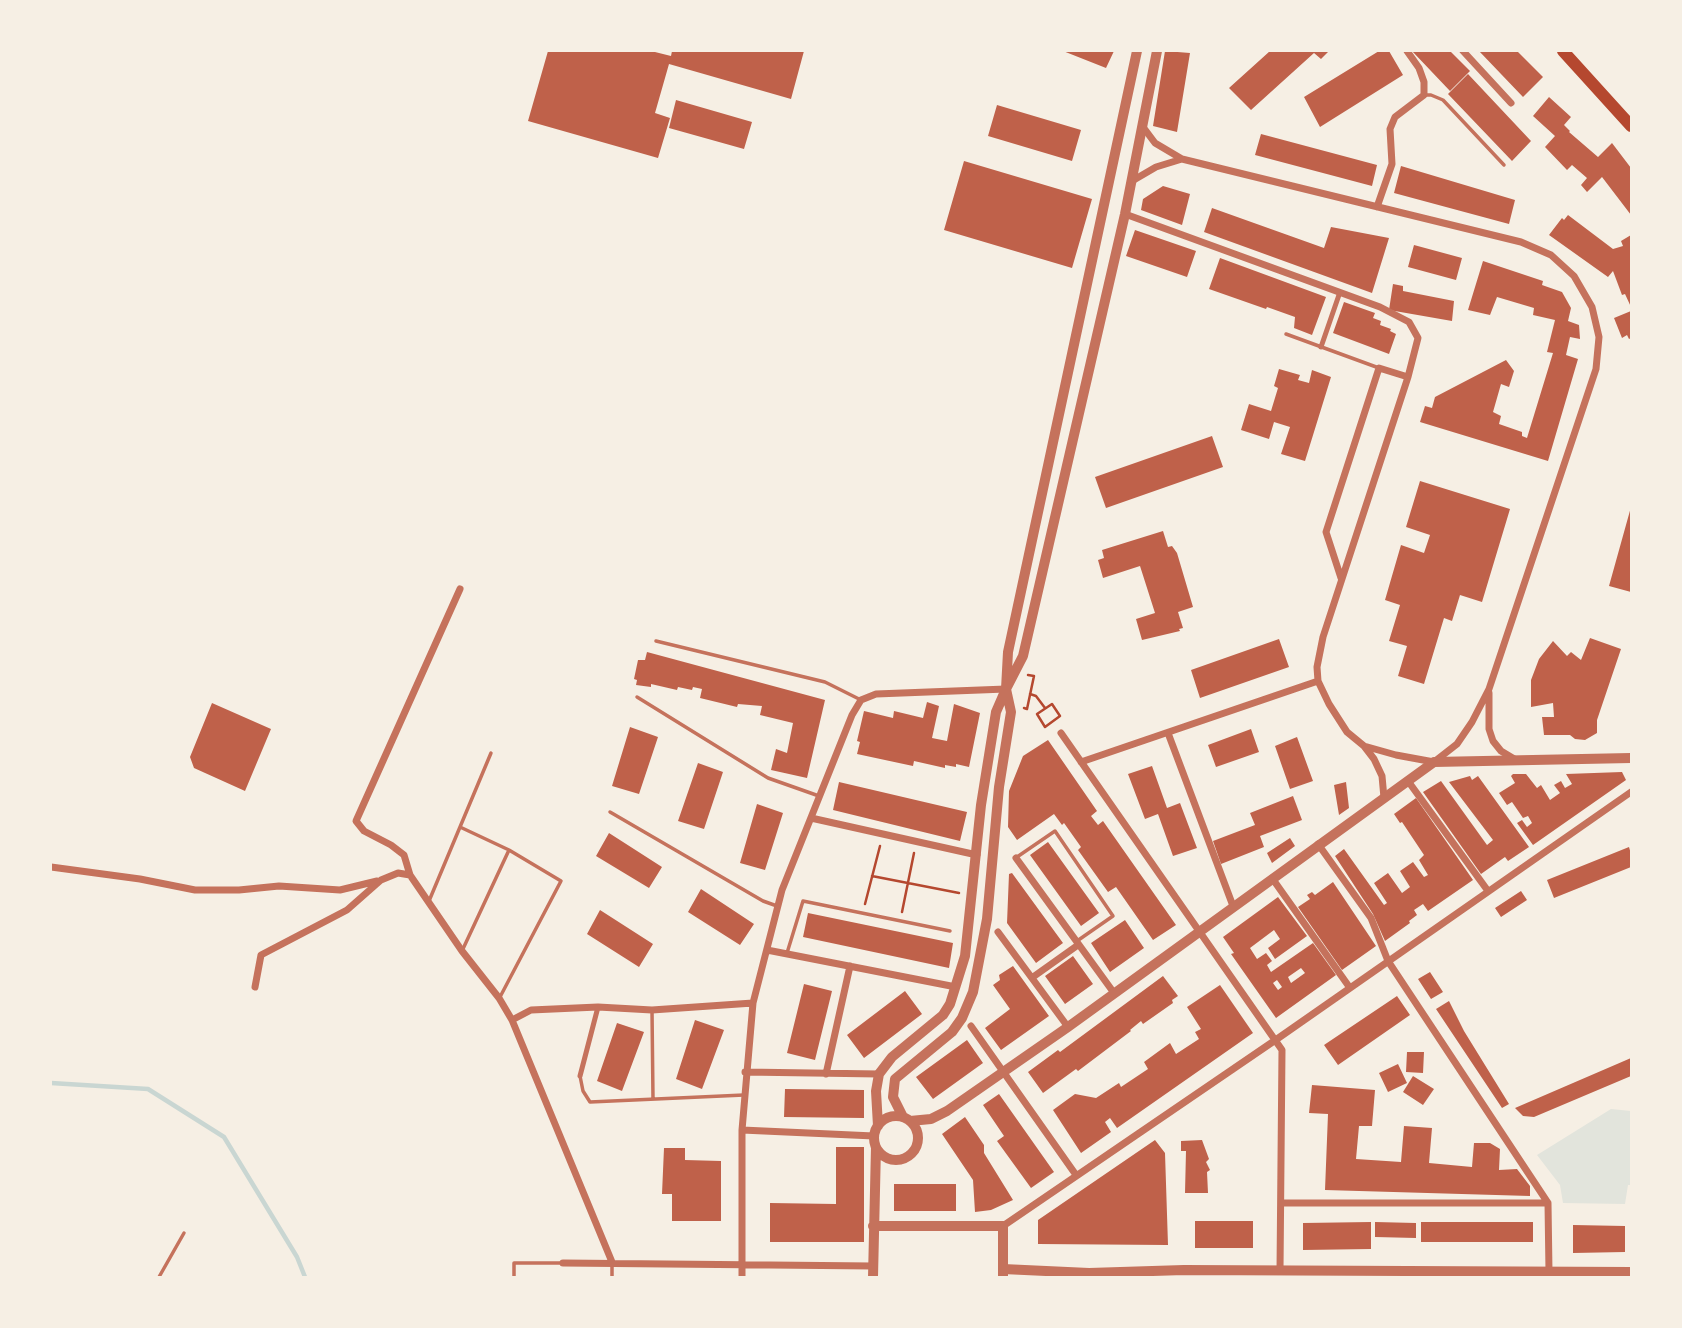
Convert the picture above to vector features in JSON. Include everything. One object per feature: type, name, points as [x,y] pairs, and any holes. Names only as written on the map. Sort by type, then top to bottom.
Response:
[{"type":"main road","points":[[1563,51],[1631,127]]},
{"type":"street","points":[[876,1136],[886,1158],[907,1158],[917,1148],[918,1133],[896,1108],[893,1097],[895,1079],[952,1032],[962,1018],[973,992],[987,919],[999,787],[1011,712],[1006,689],[1008,652],[1137,51]]},
{"type":"street","points":[[873,1277],[876,1091],[879,1074],[892,1058],[943,1015],[956,987],[969,930],[981,805],[996,712],[1023,656],[1125,214],[1157,51]]},
{"type":"street","points":[[1377,207],[1392,164],[1390,129],[1395,117],[1424,95],[1424,82],[1419,68],[1407,51]]},
{"type":"street","points":[[1463,51],[1511,103]]},
{"type":"street","points":[[876,1136],[889,1117],[931,1119],[939,1115],[1068,1027],[1457,744],[1489,689],[1596,369],[1599,337],[1592,307],[1574,276],[1551,255],[1521,242],[1182,159],[1155,143],[1143,127]]},
{"type":"street","points":[[1132,181],[1156,167],[1182,159]]},
{"type":"street","points":[[1125,214],[1380,307],[1409,322],[1418,338],[1408,377],[1322,637],[1317,667],[1318,681],[1329,704],[1347,732],[1364,746],[1374,759],[1382,776],[1384,798]]},
{"type":"street","points":[[1321,347],[1340,292]]},
{"type":"street","points":[[1342,579],[1326,532],[1379,368],[1408,377]]},
{"type":"street","points":[[460,589],[356,821],[364,831],[404,855],[410,875],[512,1020],[612,1262]]},
{"type":"street","points":[[1081,762],[1318,681]]},
{"type":"street","points":[[742,1277],[742,1130],[753,1003],[777,906],[852,715],[861,700],[876,694],[1006,689]]},
{"type":"street","points":[[1489,689],[1489,729],[1493,741],[1501,751],[1516,760]]},
{"type":"street","points":[[1061,733],[1282,1050],[1280,1270]]},
{"type":"street","points":[[1168,733],[1233,906]]},
{"type":"street","points":[[1364,746],[1434,762],[1631,758]]},
{"type":"street","points":[[1408,781],[1488,891]]},
{"type":"street","points":[[873,1226],[1003,1226],[1277,1040],[1631,792]]},
{"type":"street","points":[[811,818],[976,855]]},
{"type":"street","points":[[1318,844],[1371,918],[1388,961],[1548,1203],[1549,1272]]},
{"type":"street","points":[[1016,858],[1114,993]]},
{"type":"street","points":[[51,867],[140,879],[195,890],[279,886],[341,890],[398,873],[410,875]]},
{"type":"street","points":[[1272,878],[1350,988]]},
{"type":"street","points":[[255,987],[261,956],[348,909],[381,880]]},
{"type":"street","points":[[998,932],[1068,1027]]},
{"type":"street","points":[[1033,977],[1077,943]]},
{"type":"street","points":[[767,950],[956,987]]},
{"type":"street","points":[[826,1074],[850,966]]},
{"type":"street","points":[[512,1020],[531,1010],[598,1007],[652,1010],[753,1003]]},
{"type":"street","points":[[580,1076],[598,1007]]},
{"type":"street","points":[[971,1026],[1076,1175]]},
{"type":"street","points":[[745,1072],[879,1074]]},
{"type":"street","points":[[742,1130],[876,1136]]},
{"type":"street","points":[[874,1174],[893,1160]]},
{"type":"street","points":[[1281,1203],[1548,1203]]},
{"type":"street","points":[[1003,1226],[1003,1273],[1184,1274],[1280,1270],[1631,1272]]},
{"type":"street","points":[[563,1263],[873,1266]]},
{"type":"lane","points":[[1424,95],[1443,100],[1504,165]]},
{"type":"lane","points":[[1286,334],[1379,368]]},
{"type":"lane","points":[[656,641],[825,682],[861,700]]},
{"type":"lane","points":[[637,697],[768,778],[819,796]]},
{"type":"lane","points":[[429,901],[491,753]]},
{"type":"lane","points":[[610,811],[763,901],[777,906]]},
{"type":"lane","points":[[460,827],[509,850],[561,881],[499,999]]},
{"type":"lane","points":[[1016,858],[1055,831],[1113,916],[1077,943]]},
{"type":"lane","points":[[462,951],[509,850]]},
{"type":"lane","points":[[786,955],[803,901],[950,932]]},
{"type":"lane","points":[[652,1010],[653,1099]]},
{"type":"lane","points":[[580,1076],[583,1091],[590,1102],[744,1095]]},
{"type":"lane","points":[[159,1277],[184,1233]]},
{"type":"lane","points":[[612,1262],[612,1277]]},
{"type":"lane","points":[[514,1277],[513,1263],[563,1263]]},
{"type":"path","points":[[1027,709],[1034,676]]},
{"type":"path","points":[[1030,694],[1036,696],[1045,708]]},
{"type":"path","points":[[1052,704],[1060,716],[1045,727],[1037,714],[1045,708],[1052,704]]},
{"type":"path","points":[[864,907],[884,834]]},
{"type":"path","points":[[901,915],[916,841]]},
{"type":"path","points":[[872,876],[959,893]]},
{"type":"shaded area","points":[[1611,1109],[1631,1111],[1631,1185],[1628,1185],[1625,1204],[1563,1203],[1560,1185],[1537,1155]]},
{"type":"building","points":[[548,51],[651,51],[671,56],[672,51],[804,51],[791,99],[669,64],[655,113],[670,118],[658,158],[528,121]]},
{"type":"building","points":[[1063,51],[1114,51],[1106,68]]},
{"type":"building","points":[[1165,51],[1190,53],[1177,132],[1153,126]]},
{"type":"building","points":[[1270,51],[1329,51],[1321,59],[1314,53],[1251,110],[1229,88]]},
{"type":"building","points":[[1379,51],[1389,51],[1403,75],[1320,127],[1304,97]]},
{"type":"building","points":[[1412,51],[1450,51],[1470,71],[1450,91]]},
{"type":"building","points":[[1479,51],[1517,51],[1543,77],[1523,97]]},
{"type":"building","points":[[1468,74],[1531,141],[1512,161],[1448,94]]},
{"type":"building","points":[[1549,97],[1571,117],[1564,125],[1569,132],[1598,157],[1612,143],[1631,168],[1631,215],[1602,177],[1587,192],[1581,185],[1587,178],[1572,165],[1567,170],[1545,147],[1555,136],[1533,116]]},
{"type":"building","points":[[676,100],[752,122],[744,149],[669,128]]},
{"type":"building","points":[[997,105],[1081,130],[1072,161],[988,136]]},
{"type":"building","points":[[1261,134],[1377,165],[1372,186],[1255,155]]},
{"type":"building","points":[[964,161],[1092,199],[1072,268],[944,230]]},
{"type":"building","points":[[1401,166],[1515,200],[1509,224],[1394,193]]},
{"type":"building","points":[[1163,186],[1190,194],[1182,225],[1141,210],[1143,199]]},
{"type":"building","points":[[1212,208],[1324,248],[1331,227],[1389,238],[1372,293],[1204,232]]},
{"type":"building","points":[[1568,215],[1613,249],[1623,246],[1621,241],[1631,235],[1631,307],[1625,294],[1622,295],[1613,271],[1608,277],[1549,235],[1562,218],[1564,220]]},
{"type":"building","points":[[1135,230],[1196,251],[1187,277],[1126,256]]},
{"type":"building","points":[[1414,245],[1462,258],[1456,280],[1408,267]]},
{"type":"building","points":[[1220,258],[1326,297],[1312,335],[1294,328],[1295,317],[1209,289]]},
{"type":"building","points":[[1483,261],[1543,281],[1542,285],[1562,292],[1571,308],[1568,321],[1579,325],[1580,339],[1570,337],[1566,355],[1578,359],[1548,461],[1420,422],[1425,406],[1432,408],[1435,397],[1506,360],[1514,371],[1509,387],[1501,384],[1493,412],[1501,416],[1499,424],[1522,432],[1522,436],[1527,438],[1553,353],[1547,352],[1555,320],[1533,315],[1534,308],[1497,297],[1490,315],[1468,310]]},
{"type":"building","points":[[1393,284],[1403,286],[1403,291],[1454,301],[1452,321],[1389,310]]},
{"type":"building","points":[[1344,302],[1375,313],[1373,318],[1381,321],[1380,325],[1396,334],[1389,354],[1333,333]]},
{"type":"building","points":[[1631,311],[1631,338],[1627,335],[1622,338],[1614,318]]},
{"type":"building","points":[[1279,369],[1300,375],[1298,380],[1309,383],[1312,370],[1331,377],[1305,461],[1281,454],[1290,427],[1274,422],[1269,439],[1241,430],[1249,404],[1271,411],[1278,388],[1274,386]]},
{"type":"building","points":[[1212,436],[1223,467],[1106,508],[1095,477]]},
{"type":"building","points":[[1420,481],[1510,509],[1482,602],[1460,595],[1452,621],[1444,618],[1424,684],[1398,676],[1407,646],[1389,641],[1400,605],[1385,600],[1401,545],[1424,553],[1430,535],[1406,527]]},
{"type":"building","points":[[1631,507],[1631,592],[1609,586]]},
{"type":"building","points":[[1163,531],[1168,547],[1172,546],[1177,553],[1193,607],[1178,612],[1183,628],[1179,629],[1180,631],[1142,640],[1136,619],[1155,613],[1140,566],[1103,578],[1098,560],[1104,558],[1102,550]]},
{"type":"building","points":[[1590,638],[1621,649],[1597,720],[1597,733],[1585,740],[1575,739],[1570,735],[1544,735],[1542,717],[1554,717],[1553,703],[1531,707],[1531,680],[1539,659],[1553,641],[1567,656],[1571,652],[1581,660]]},
{"type":"building","points":[[1279,639],[1289,667],[1200,698],[1191,670]]},
{"type":"building","points":[[647,652],[825,700],[807,778],[771,770],[776,749],[787,753],[793,723],[760,715],[762,706],[738,704],[737,707],[700,698],[702,689],[678,687],[677,690],[651,684],[651,687],[636,685],[637,680],[634,679],[638,660],[645,660]]},
{"type":"building","points":[[927,702],[939,706],[932,738],[947,741],[954,704],[980,713],[969,767],[956,764],[956,767],[945,765],[945,768],[914,761],[913,766],[857,754],[864,711],[893,718],[894,711],[923,718]]},
{"type":"building","points":[[212,703],[271,729],[245,791],[194,768],[190,757]]},
{"type":"building","points":[[630,727],[658,737],[639,794],[612,786]]},
{"type":"building","points":[[1251,729],[1259,752],[1216,767],[1208,745]]},
{"type":"building","points":[[1297,737],[1313,781],[1290,789],[1275,746]]},
{"type":"building","points":[[1048,740],[1097,811],[1091,816],[1098,825],[1103,821],[1176,925],[1153,940],[1116,887],[1108,892],[1078,850],[1081,847],[1054,814],[1017,840],[1008,827],[1009,791],[1023,756]]},
{"type":"building","points":[[698,763],[723,772],[704,829],[678,821]]},
{"type":"building","points":[[1152,766],[1167,808],[1180,803],[1197,848],[1173,856],[1158,814],[1145,819],[1128,774]]},
{"type":"building","points":[[1622,772],[1626,780],[1533,845],[1517,823],[1522,820],[1527,827],[1532,823],[1528,816],[1523,818],[1512,802],[1507,805],[1499,793],[1515,783],[1511,776],[1513,774],[1526,774],[1537,788],[1541,785],[1550,800],[1560,793],[1554,785],[1561,781],[1565,788],[1572,784],[1566,774]]},
{"type":"building","points":[[1470,776],[1472,780],[1478,776],[1529,847],[1508,861],[1505,857],[1481,874],[1423,792],[1441,781],[1487,845],[1493,840],[1449,782]]},
{"type":"building","points":[[839,782],[967,812],[960,841],[833,810]]},
{"type":"building","points":[[1346,782],[1349,808],[1339,815],[1334,785]]},
{"type":"building","points":[[1293,796],[1302,820],[1260,836],[1264,847],[1221,864],[1213,841],[1255,825],[1250,813]]},
{"type":"building","points":[[1416,798],[1473,880],[1428,911],[1423,904],[1414,910],[1417,915],[1410,923],[1385,941],[1373,914],[1335,856],[1344,849],[1384,905],[1387,903],[1374,883],[1388,873],[1402,893],[1410,887],[1400,871],[1413,862],[1424,877],[1428,875],[1419,860],[1424,855],[1394,814]]},
{"type":"building","points":[[757,804],[783,813],[765,870],[740,863]]},
{"type":"building","points":[[609,833],[662,867],[649,888],[596,856]]},
{"type":"building","points":[[1290,838],[1295,846],[1272,863],[1267,853]]},
{"type":"building","points":[[1048,842],[1099,913],[1081,926],[1030,855]]},
{"type":"building","points":[[1629,847],[1631,867],[1554,898],[1547,880]]},
{"type":"building","points":[[1012,873],[1063,943],[1036,963],[1007,923],[1009,874]]},
{"type":"building","points":[[1333,882],[1376,946],[1342,970],[1298,907],[1310,899],[1307,895],[1312,892],[1315,895]]},
{"type":"building","points":[[701,889],[754,924],[740,945],[688,912]]},
{"type":"building","points":[[1521,891],[1527,900],[1501,917],[1495,908]]},
{"type":"building","points":[[1278,897],[1307,936],[1275,959],[1268,948],[1280,939],[1274,930],[1250,948],[1257,959],[1266,953],[1272,961],[1267,965],[1271,972],[1313,943],[1336,975],[1276,1018],[1231,954],[1234,953],[1223,937]],"holes":[[[1301,968],[1305,973],[1291,983],[1288,977]],[[1277,980],[1282,987],[1278,990],[1273,983]]]},
{"type":"building","points":[[600,910],[653,944],[639,967],[587,934]]},
{"type":"building","points":[[808,913],[953,943],[949,968],[803,937]]},
{"type":"building","points":[[1125,920],[1144,948],[1110,972],[1091,943]]},
{"type":"building","points":[[1073,956],[1093,984],[1065,1004],[1045,976]]},
{"type":"building","points":[[1013,966],[1049,1016],[1001,1050],[985,1028],[1010,1009],[993,985],[1000,980],[999,975]]},
{"type":"building","points":[[1430,972],[1443,992],[1431,999],[1418,979]]},
{"type":"building","points":[[1163,976],[1178,996],[1172,1000],[1173,1003],[1143,1024],[1141,1021],[1078,1071],[1076,1069],[1043,1093],[1028,1072],[1058,1050],[1060,1052]]},
{"type":"building","points":[[804,984],[832,991],[815,1060],[787,1053]]},
{"type":"building","points":[[1220,985],[1253,1033],[1117,1128],[1110,1118],[1105,1122],[1111,1132],[1081,1153],[1053,1110],[1075,1094],[1096,1098],[1119,1083],[1121,1087],[1148,1069],[1144,1062],[1170,1043],[1176,1054],[1199,1039],[1195,1032],[1201,1029],[1187,1007]]},
{"type":"building","points":[[905,991],[922,1014],[864,1058],[847,1035]]},
{"type":"building","points":[[1397,996],[1410,1015],[1338,1065],[1324,1045]]},
{"type":"building","points":[[1449,1001],[1464,1031],[1509,1104],[1502,1108],[1436,1009]]},
{"type":"building","points":[[695,1020],[724,1030],[702,1089],[676,1079]]},
{"type":"building","points":[[617,1023],[644,1032],[622,1091],[597,1081]]},
{"type":"building","points":[[967,1040],[983,1063],[933,1099],[916,1077]]},
{"type":"building","points":[[1407,1052],[1424,1052],[1423,1073],[1406,1072]]},
{"type":"building","points":[[1631,1058],[1631,1076],[1534,1117],[1523,1116],[1515,1108]]},
{"type":"building","points":[[1398,1064],[1407,1083],[1388,1092],[1379,1073]]},
{"type":"building","points":[[1413,1076],[1434,1089],[1423,1105],[1403,1092]]},
{"type":"building","points":[[1312,1085],[1375,1090],[1372,1126],[1359,1126],[1356,1159],[1401,1162],[1404,1126],[1432,1128],[1429,1163],[1472,1167],[1474,1143],[1490,1143],[1500,1149],[1499,1170],[1517,1169],[1530,1186],[1530,1196],[1325,1190],[1328,1114],[1309,1113]]},
{"type":"building","points":[[785,1089],[864,1090],[864,1118],[784,1117]]},
{"type":"building","points":[[999,1094],[1054,1172],[1031,1188],[997,1141],[1004,1136],[983,1105]]},
{"type":"building","points":[[965,1117],[984,1145],[984,1153],[1013,1200],[991,1210],[975,1212],[973,1180],[942,1134]]},
{"type":"building","points":[[1155,1140],[1165,1153],[1168,1245],[1038,1244],[1038,1220]]},
{"type":"building","points":[[1202,1140],[1209,1159],[1206,1162],[1210,1170],[1207,1172],[1208,1193],[1185,1193],[1186,1151],[1181,1151],[1181,1141]]},
{"type":"building","points":[[836,1147],[864,1147],[864,1242],[770,1242],[770,1203],[836,1204]]},
{"type":"building","points":[[664,1148],[685,1148],[685,1160],[721,1161],[721,1221],[672,1221],[672,1194],[662,1194]]},
{"type":"building","points":[[894,1184],[956,1184],[956,1211],[894,1211]]},
{"type":"building","points":[[1195,1221],[1253,1221],[1253,1248],[1195,1248]]},
{"type":"building","points":[[1371,1222],[1371,1249],[1303,1250],[1303,1223]]},
{"type":"building","points":[[1375,1222],[1416,1223],[1416,1238],[1375,1237]]},
{"type":"building","points":[[1421,1222],[1533,1222],[1533,1242],[1421,1242]]},
{"type":"building","points":[[1573,1225],[1625,1226],[1625,1252],[1573,1253]]},
{"type":"waterway","points":[[51,1083],[148,1089],[224,1137],[297,1257],[305,1277]]}]
